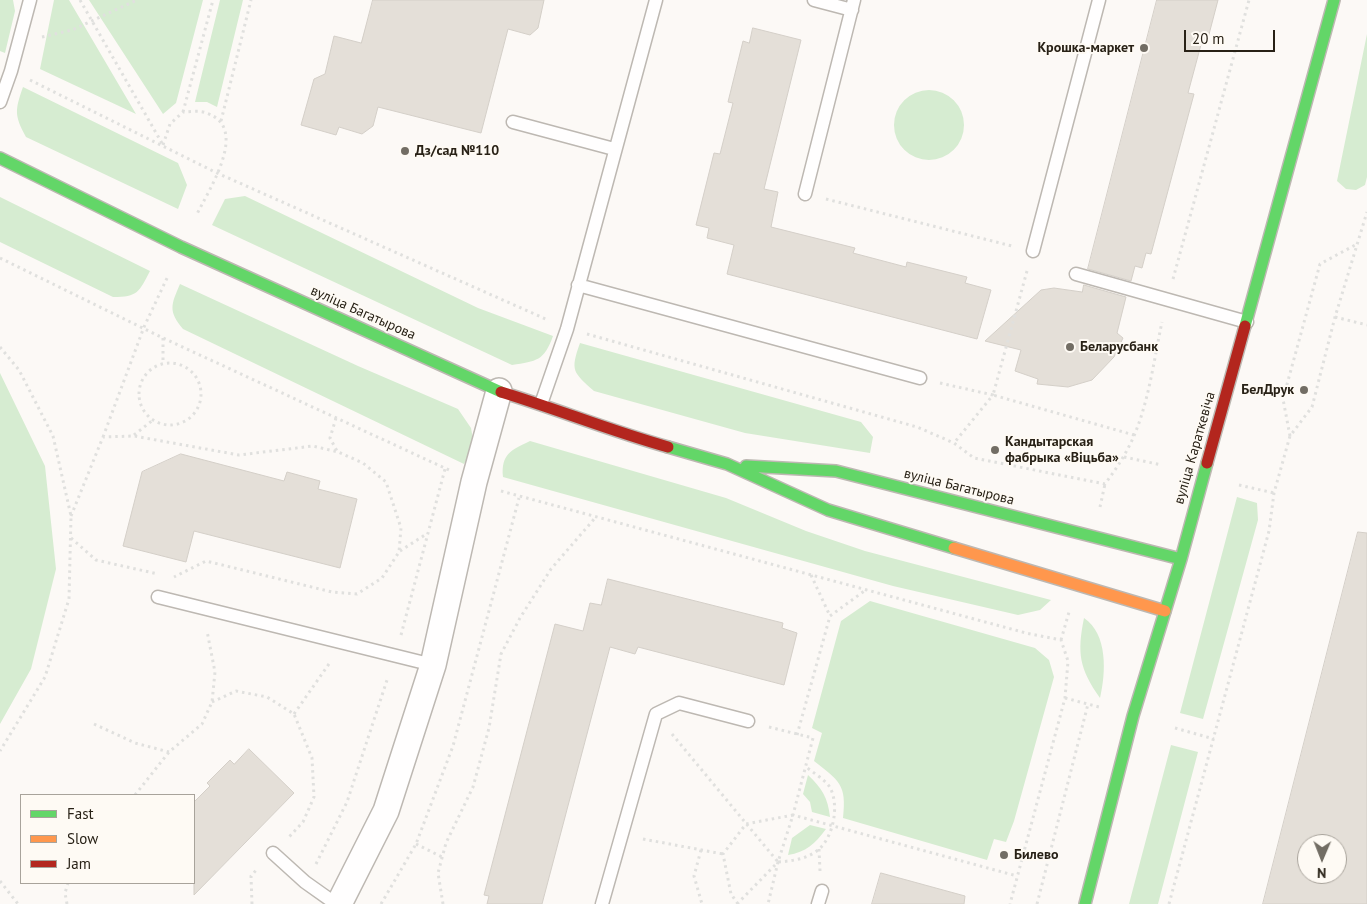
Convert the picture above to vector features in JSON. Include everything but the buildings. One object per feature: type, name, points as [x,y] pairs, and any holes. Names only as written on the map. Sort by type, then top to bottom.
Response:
[{"type":"street","name":"вуліца Караткевіча","points":[[1085,904],[1133,716],[1181,559],[1334,0]]},
{"type":"street","name":"вуліца Багатырова","points":[[0,158],[181,247],[499,391],[541,404],[613,432],[727,464],[828,510],[1166,611]]},
{"type":"street","points":[[337,904],[386,811],[433,665],[474,482],[499,391]]},
{"type":"street","name":"вуліца Багатырова","points":[[727,464],[836,471],[1181,559]]},
{"type":"lane","points":[[0,102],[11,71],[30,0]]},
{"type":"lane","points":[[541,404],[566,329],[656,0]]},
{"type":"lane","points":[[805,194],[853,5],[814,0]]},
{"type":"lane","points":[[1033,251],[1099,0]]},
{"type":"lane","points":[[513,122],[614,149]]},
{"type":"lane","points":[[1076,274],[1247,322]]},
{"type":"lane","points":[[578,286],[920,378]]},
{"type":"lane","points":[[158,597],[433,665]]},
{"type":"lane","points":[[602,904],[656,714],[679,703],[748,721]]},
{"type":"lane","points":[[273,853],[305,882],[337,904]]},
{"type":"lane","points":[[818,904],[822,891]]},
{"type":"path","points":[[80,0],[162,145]]},
{"type":"path","points":[[41,37],[72,30],[137,0]]},
{"type":"path","points":[[162,145],[170,124],[183,112],[213,0]]},
{"type":"path","points":[[220,121],[251,0]]},
{"type":"path","points":[[1098,512],[1105,484],[1124,456],[1134,435],[1147,391],[1167,299],[1250,0]]},
{"type":"path","points":[[11,71],[217,173],[566,329],[917,427],[954,443],[974,458],[1105,484]]},
{"type":"path","points":[[183,112],[206,112],[220,121],[226,132],[226,148],[217,173],[196,216]]},
{"type":"path","points":[[805,194],[1033,251],[993,395],[954,443]]},
{"type":"path","points":[[1169,904],[1269,531],[1274,493],[1290,436],[1312,407],[1335,317],[1367,212]]},
{"type":"path","points":[[1290,436],[1283,399],[1320,264],[1358,243]]},
{"type":"path","points":[[0,258],[144,327],[163,338],[474,482],[519,498],[867,589],[1026,633],[1060,640]]},
{"type":"path","points":[[71,516],[144,327],[168,276]]},
{"type":"path","points":[[1335,317],[1367,324]]},
{"type":"path","points":[[163,338],[163,363]]},
{"type":"path","points":[[0,347],[19,370],[53,436],[71,516],[69,599],[45,677],[0,751]]},
{"type":"path","points":[[163,363],[179,363],[193,372],[200,387],[200,402],[191,417],[185,421],[169,424],[153,420],[142,408],[139,400],[140,384],[149,370],[163,363]]},
{"type":"path","points":[[920,378],[993,395],[1134,435]]},
{"type":"path","points":[[336,418],[330,438],[338,452]]},
{"type":"path","points":[[134,436],[153,420]]},
{"type":"path","points":[[103,437],[134,436],[239,455],[314,446],[338,452],[363,463],[386,482],[401,528],[399,552]]},
{"type":"path","points":[[1124,456],[1162,465]]},
{"type":"path","points":[[305,882],[312,874],[347,802],[395,655],[445,469]]},
{"type":"path","points":[[1239,485],[1274,493]]},
{"type":"path","points":[[381,904],[416,844],[453,746],[519,498]]},
{"type":"path","points":[[443,904],[438,873],[446,843],[475,778],[489,728],[502,654],[520,618],[551,569],[595,518]]},
{"type":"path","points":[[70,538],[96,560],[173,577],[206,561],[332,592],[357,594],[382,578],[399,552],[428,533]]},
{"type":"path","points":[[811,575],[830,616]]},
{"type":"path","points":[[797,735],[830,616],[867,589]]},
{"type":"path","points":[[1010,904],[1065,698],[1068,661],[1060,640],[1071,604]]},
{"type":"path","points":[[136,794],[169,752],[202,724],[212,702],[215,672],[207,631],[197,607]]},
{"type":"path","points":[[294,714],[344,643]]},
{"type":"path","points":[[212,702],[236,692],[267,697],[294,714],[312,758],[314,797],[303,822],[251,876],[252,904]]},
{"type":"path","points":[[1065,698],[1099,706]]},
{"type":"path","points":[[1037,904],[1088,704]]},
{"type":"path","points":[[656,714],[778,862]]},
{"type":"path","points":[[748,721],[813,738],[768,904]]},
{"type":"path","points":[[94,724],[135,743],[169,752]]},
{"type":"path","points":[[1175,728],[1214,739]]},
{"type":"path","points":[[805,766],[829,786],[836,807],[833,825],[819,849],[799,860],[778,862],[737,904],[731,894],[723,854],[746,824],[793,815],[833,825],[1017,876]]},
{"type":"path","points":[[622,836],[723,854]]},
{"type":"path","points":[[416,844],[442,857]]},
{"type":"path","points":[[701,850],[694,876],[702,904]]},
{"type":"path","points":[[0,881],[18,904]]},
{"type":"path","points":[[67,904],[65,894],[68,884]]},
{"type":"green space","points":[[0,0],[13,0],[15,11],[5,53],[0,51]]},
{"type":"green space","points":[[54,0],[69,0],[136,114],[40,69]]},
{"type":"green space","points":[[89,0],[203,0],[176,103],[163,114]]},
{"type":"green space","points":[[220,0],[243,0],[217,107],[207,102],[195,102]]},
{"type":"green space","points":[[1367,34],[1367,177],[1365,185],[1356,190],[1346,189],[1337,181]]},
{"type":"green space","points":[[23,87],[178,163],[187,185],[178,209],[26,137],[19,123],[17,112],[18,101]]},
{"type":"green space","points":[[929,90],[942,93],[954,100],[961,112],[964,125],[961,138],[954,150],[942,157],[929,160],[916,157],[904,150],[897,138],[894,125],[897,112],[904,100],[916,93]]},
{"type":"green space","points":[[245,196],[478,308],[553,336],[550,344],[543,355],[534,361],[512,365],[212,225],[225,199]]},
{"type":"green space","points":[[0,197],[150,271],[143,284],[133,294],[113,297],[0,242]]},
{"type":"green space","points":[[180,284],[358,366],[458,409],[471,428],[474,445],[464,464],[183,329],[178,323],[172,308]]},
{"type":"green space","points":[[580,343],[861,422],[873,437],[870,453],[745,433],[594,391],[575,370],[574,365]]},
{"type":"green space","points":[[0,373],[45,466],[56,569],[31,669],[0,724]]},
{"type":"green space","points":[[530,441],[726,498],[806,531],[865,551],[1051,600],[1040,610],[1018,615],[893,586],[503,477],[504,463],[509,454],[517,447]]},
{"type":"green space","points":[[1237,497],[1257,503],[1258,520],[1203,719],[1180,713]]},
{"type":"green space","points":[[870,601],[1035,648],[1049,660],[1054,677],[1014,821],[1006,842],[994,839],[987,860],[843,818],[844,798],[839,784],[814,761],[822,733],[812,728],[841,621]]},
{"type":"green space","points":[[1084,618],[1092,625],[1101,644],[1104,666],[1100,698],[1084,669],[1080,651]]},
{"type":"green space","points":[[1171,745],[1198,752],[1158,904],[1129,904]]},
{"type":"green space","points":[[808,775],[824,794],[830,817],[812,812],[810,802],[803,794]]},
{"type":"green space","points":[[810,825],[826,829],[810,846],[800,852],[788,855],[792,838]]},
{"type":"traffic: fast","points":[[1245,326],[1334,0]]},
{"type":"traffic: fast","points":[[0,158],[181,247],[501,392]]},
{"type":"traffic: fast","points":[[668,447],[727,464],[828,510],[954,548]]},
{"type":"traffic: fast","points":[[1085,904],[1133,716],[1181,559],[1207,463]]},
{"type":"traffic: fast","points":[[746,466],[836,471],[1181,559]]},
{"type":"traffic: slow","points":[[954,548],[1165,611]]},
{"type":"traffic: jam","points":[[1207,463],[1245,326]]},
{"type":"traffic: jam","points":[[501,392],[668,447]]},
{"type":"place","name":"Крошка-маркет","points":[[1144,48]]},
{"type":"place","name":"Дз/сад №110","points":[[405,151]]},
{"type":"place","name":"Беларусбанк","points":[[1070,347]]},
{"type":"place","name":"БелДрук","points":[[1304,390]]},
{"type":"place","name":"Кандытарская фабрыка «Віцьба»","points":[[995,450]]},
{"type":"place","name":"Билево","points":[[1004,855]]}]
